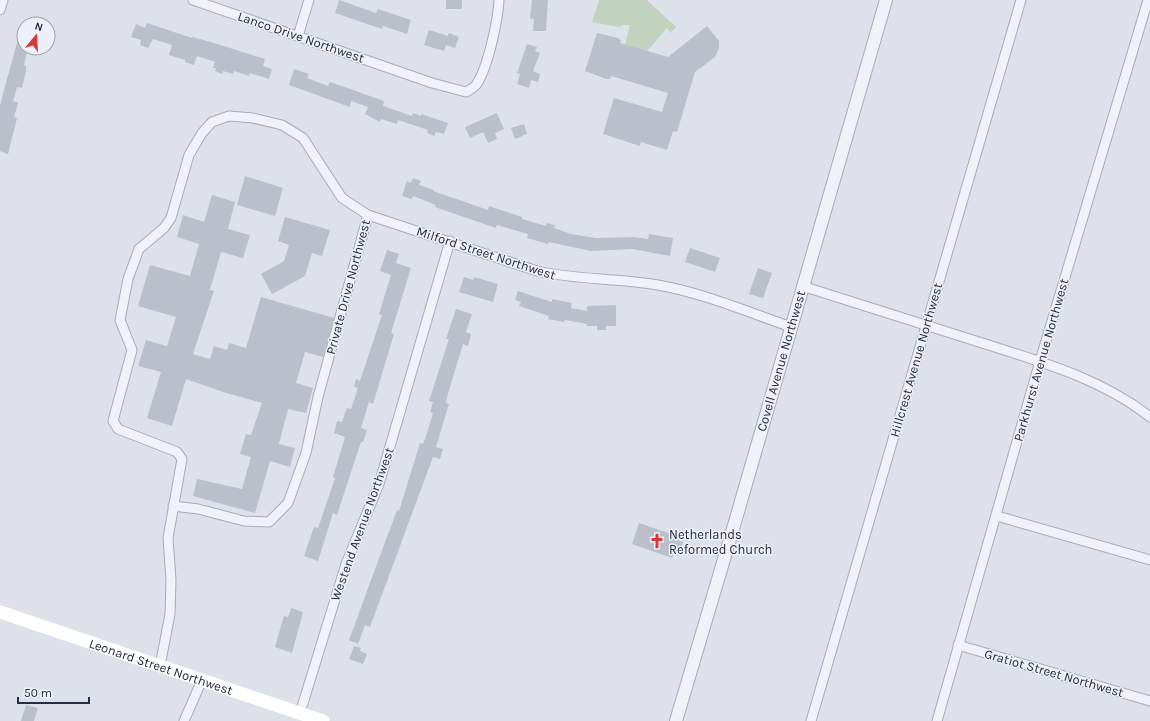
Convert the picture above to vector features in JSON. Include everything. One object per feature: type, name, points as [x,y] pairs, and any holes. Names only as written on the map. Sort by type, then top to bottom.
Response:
[{"type":"main road","name":"Leonard Street Northwest","points":[[0,612],[323,721]]},
{"type":"street","points":[[0,10],[3,0]]},
{"type":"street","name":"Lanco Drive Northwest","points":[[193,0],[408,74],[466,92],[476,86],[494,36],[499,0]]},
{"type":"street","points":[[298,36],[309,0]]},
{"type":"street","name":"Covell Avenue Northwest","points":[[676,721],[886,0]]},
{"type":"street","name":"Hillcrest Avenue Northwest","points":[[811,721],[1021,0]]},
{"type":"street","name":"Parkhurst Avenue Northwest","points":[[937,721],[997,516],[1040,361],[1148,0]]},
{"type":"street","name":"Private Drive Northwest","points":[[160,666],[170,614],[171,580],[168,538],[173,506],[182,459],[177,452],[118,429],[113,421],[132,350],[120,320],[128,279],[139,249],[164,228],[171,218],[189,155],[202,133],[212,122],[229,116],[253,118],[282,125],[303,138],[342,198],[368,215],[318,397],[306,453],[288,503],[269,522],[244,521],[198,509],[173,506]]},
{"type":"street","name":"Milford Street Northwest","points":[[368,215],[537,271],[562,277],[630,282],[681,290],[791,327]]},
{"type":"street","name":"Westend Avenue Northwest","points":[[300,713],[346,564],[379,484],[450,241]]},
{"type":"street","points":[[802,286],[1040,361],[1103,387],[1132,402],[1150,417]]},
{"type":"street","points":[[997,516],[1150,560]]},
{"type":"street","name":"Gratiot Street Northwest","points":[[958,645],[1150,701]]},
{"type":"street","points":[[184,721],[202,680]]},
{"type":"green space","points":[[599,0],[647,0],[676,27],[671,33],[667,28],[647,51],[625,45],[630,25],[619,27],[592,22]]},
{"type":"building","points":[[339,0],[376,13],[378,9],[411,20],[407,34],[383,26],[382,29],[335,13]]},
{"type":"building","points":[[446,0],[462,0],[462,9],[446,9]]},
{"type":"building","points":[[532,0],[548,0],[546,31],[533,31],[534,19],[530,18]]},
{"type":"building","points":[[147,23],[192,38],[211,42],[265,59],[263,66],[272,69],[269,79],[250,73],[249,76],[234,71],[233,74],[223,71],[222,74],[215,71],[216,68],[213,68],[215,62],[197,56],[194,65],[185,62],[185,60],[169,55],[172,45],[153,39],[148,48],[140,45],[141,40],[131,37],[136,24],[145,28]]},
{"type":"building","points":[[707,26],[719,41],[719,48],[715,57],[695,72],[677,132],[673,131],[667,150],[641,142],[640,146],[603,134],[614,98],[662,112],[668,93],[611,76],[610,79],[606,79],[585,71],[597,33],[618,38],[621,40],[620,43],[668,57]]},
{"type":"building","points":[[429,30],[448,36],[449,33],[459,37],[455,48],[446,45],[444,51],[424,45]]},
{"type":"building","points":[[527,44],[537,47],[535,51],[540,53],[533,71],[540,74],[538,82],[531,80],[529,88],[517,84],[520,74],[517,73]]},
{"type":"building","points":[[16,46],[16,56],[26,56],[24,65],[26,66],[26,71],[22,88],[17,87],[13,101],[18,103],[14,117],[17,118],[8,154],[0,151],[0,105]]},
{"type":"building","points":[[294,69],[309,74],[307,78],[328,86],[330,82],[384,101],[383,106],[412,116],[413,113],[421,116],[421,114],[448,123],[444,134],[436,132],[434,136],[427,133],[428,130],[398,120],[397,124],[381,119],[380,122],[365,114],[368,107],[351,101],[350,107],[289,85]]},
{"type":"building","points":[[497,113],[504,129],[495,133],[497,139],[488,143],[483,132],[470,138],[465,127]]},
{"type":"building","points":[[524,124],[527,134],[515,139],[511,128]]},
{"type":"building","points":[[245,176],[283,188],[275,216],[237,205]]},
{"type":"building","points":[[413,178],[421,181],[419,185],[434,190],[433,191],[488,210],[489,206],[522,217],[522,219],[546,226],[547,223],[555,225],[554,228],[571,234],[596,238],[634,237],[648,239],[649,234],[673,238],[670,256],[632,249],[591,251],[549,242],[548,244],[527,238],[528,234],[497,225],[496,228],[435,207],[436,205],[413,196],[412,199],[402,196],[407,181],[411,183]]},
{"type":"building","points":[[212,195],[235,202],[228,229],[250,235],[243,258],[221,252],[210,290],[214,291],[193,354],[210,359],[214,346],[227,350],[229,343],[246,348],[261,297],[334,318],[323,357],[305,352],[296,383],[313,388],[306,413],[288,409],[279,444],[295,448],[290,467],[270,461],[255,513],[193,496],[197,479],[242,489],[251,457],[240,454],[246,434],[251,435],[262,403],[226,393],[186,379],[172,426],[147,418],[161,372],[138,366],[146,340],[167,346],[176,317],[138,306],[150,265],[190,276],[199,244],[177,237],[183,215],[204,222]]},
{"type":"building","points":[[285,217],[330,230],[322,256],[312,253],[305,276],[272,294],[261,274],[284,261],[289,245],[278,241]]},
{"type":"building","points":[[690,248],[720,258],[715,272],[685,262]]},
{"type":"building","points":[[387,250],[399,254],[396,263],[411,268],[391,333],[394,334],[373,404],[369,402],[361,428],[367,430],[363,442],[361,442],[337,515],[333,513],[318,561],[304,556],[314,527],[318,528],[335,478],[333,477],[345,437],[334,433],[337,421],[342,422],[347,408],[351,409],[358,388],[354,387],[356,379],[360,381],[382,315],[379,314],[391,275],[380,271]]},
{"type":"building","points":[[758,268],[772,273],[763,298],[749,294]]},
{"type":"building","points":[[464,277],[473,280],[474,277],[498,284],[493,302],[459,292]]},
{"type":"building","points":[[518,291],[552,302],[552,299],[572,303],[571,308],[587,311],[587,306],[616,305],[616,326],[606,326],[606,330],[597,330],[597,326],[587,326],[587,324],[565,320],[564,322],[548,319],[549,316],[519,306],[521,302],[515,300]]},
{"type":"building","points":[[456,309],[472,314],[466,332],[471,334],[468,346],[463,344],[447,397],[446,403],[449,404],[436,447],[443,449],[440,459],[433,457],[370,627],[365,625],[358,644],[349,640],[397,510],[399,511],[420,443],[423,444],[426,436],[433,413],[430,412],[433,402],[429,401],[449,339],[446,339]]},
{"type":"building","name":"Netherlands Reformed Church","points":[[639,523],[680,537],[679,541],[683,542],[678,556],[674,554],[672,558],[632,544]]},
{"type":"building","points":[[291,608],[303,612],[292,653],[275,647],[284,616],[288,617]]},
{"type":"building","points":[[354,646],[361,648],[360,651],[367,654],[363,664],[349,659]]},
{"type":"building","points":[[26,705],[38,708],[34,721],[21,721]]},
{"type":"place","name":"Netherlands Reformed Church","points":[[657,541]]}]
